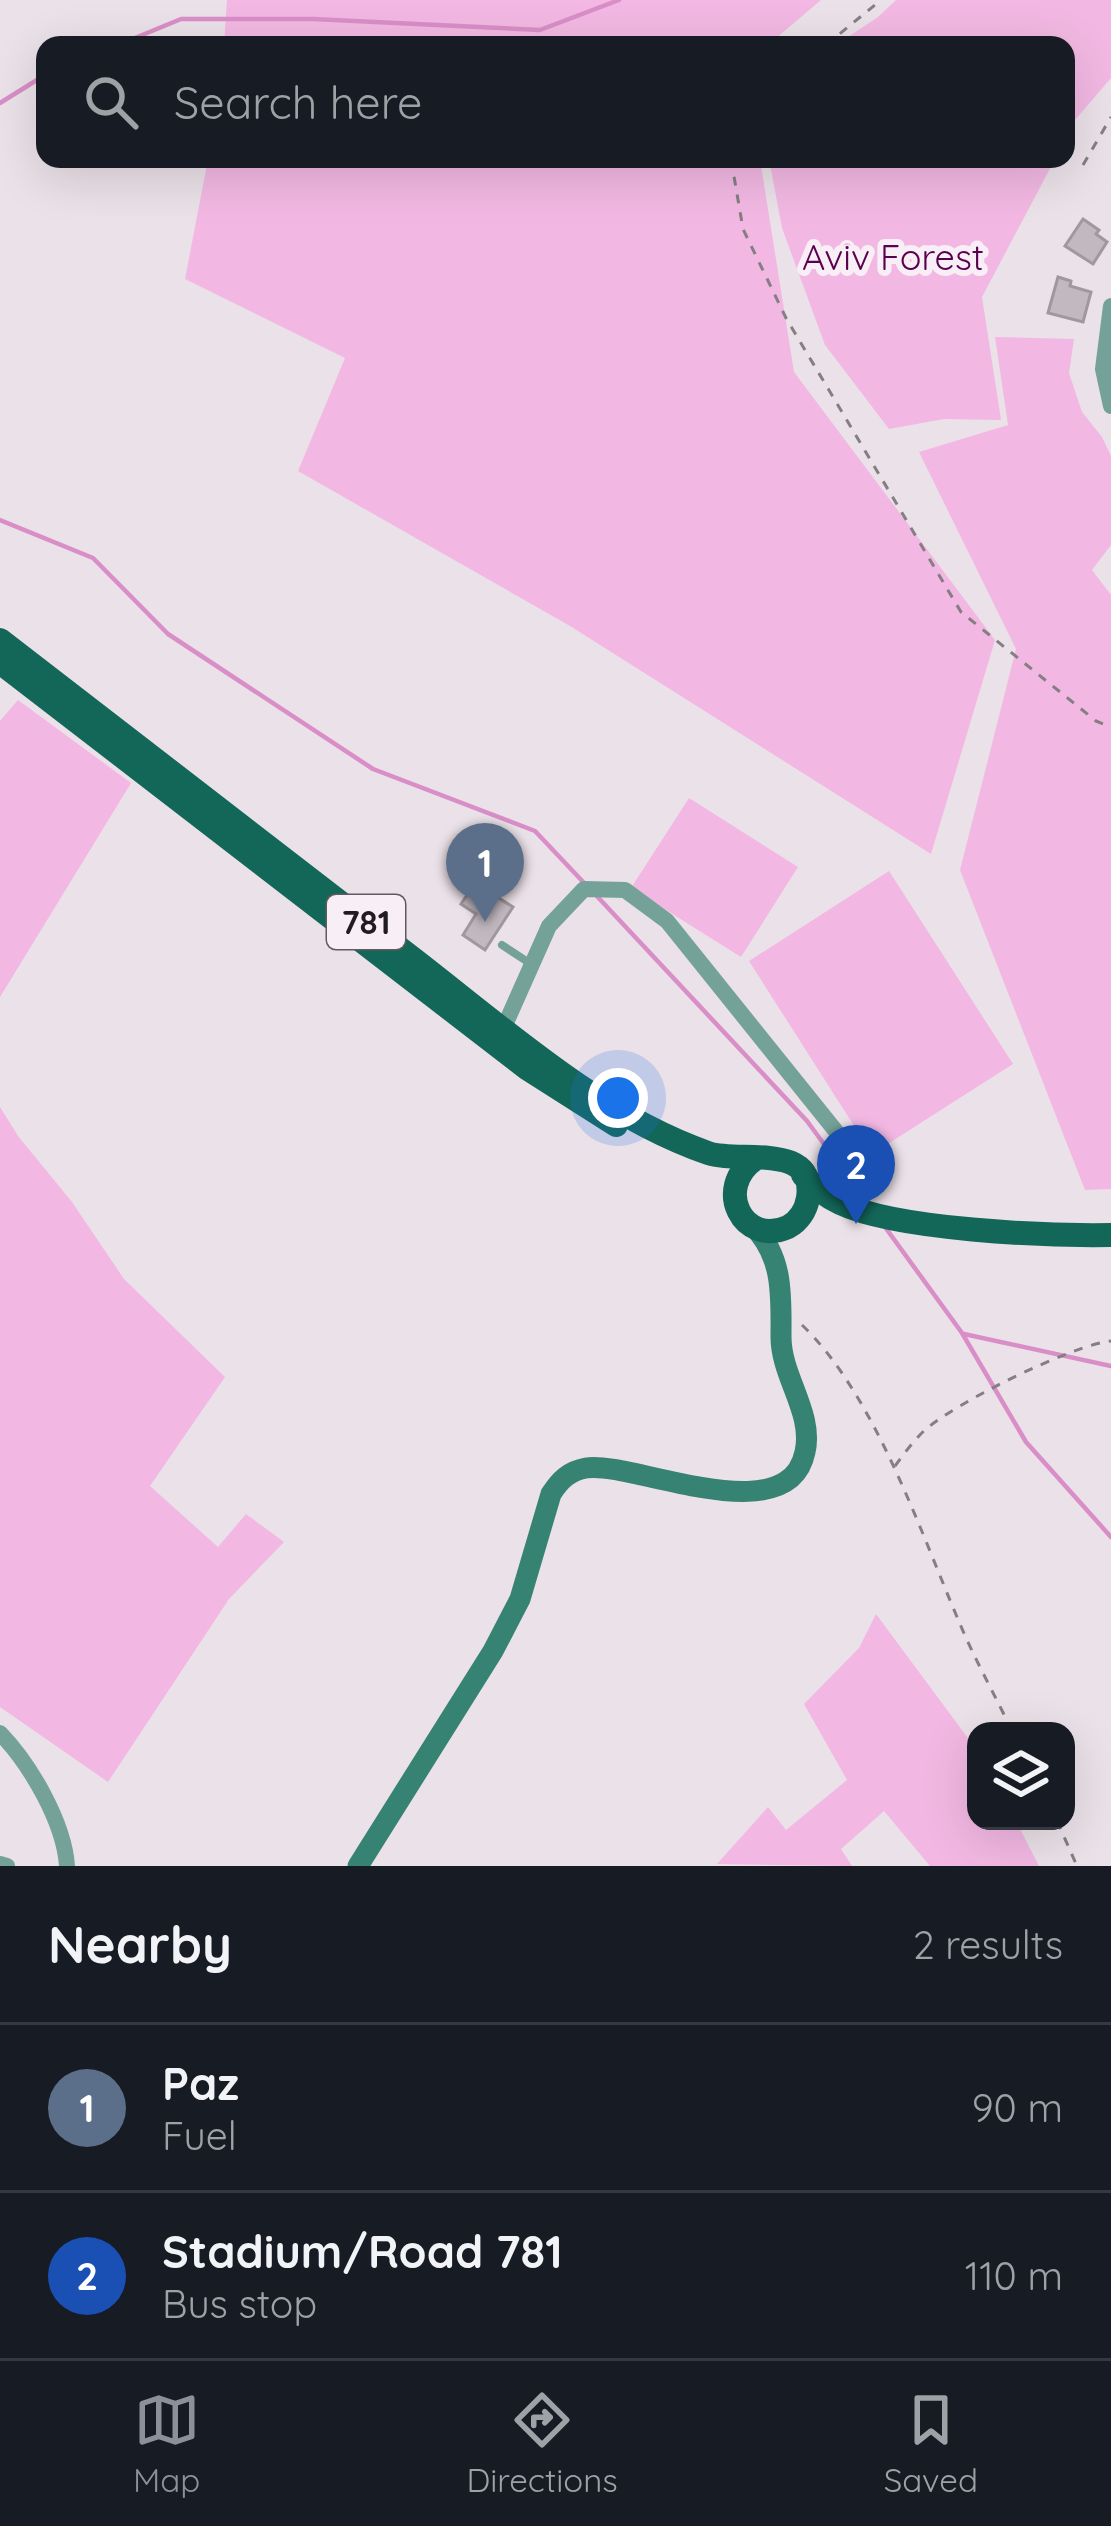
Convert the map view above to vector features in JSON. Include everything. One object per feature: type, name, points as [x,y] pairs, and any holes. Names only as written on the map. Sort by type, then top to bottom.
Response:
[{"type":"main road","name":"781","points":[[0,640],[601,1117],[710,1172],[734,1202]]},
{"type":"main road","name":"781","points":[[0,662],[504,1039],[659,1132],[728,1159],[755,1159]]},
{"type":"main road","points":[[780,1276],[766,1239],[734,1202],[737,1177],[755,1159],[780,1157],[829,1197],[854,1208],[922,1223],[1111,1235]]},
{"type":"main road","points":[[358,1866],[494,1651],[520,1599],[551,1494],[560,1480],[591,1467],[726,1491],[769,1486],[802,1463],[807,1441],[800,1406],[785,1372],[780,1276],[785,1237],[807,1202],[803,1175]]},
{"type":"main road","points":[[753,1226],[773,1231],[820,1211],[854,1208]]},
{"type":"street","points":[[1111,306],[1103,369],[1111,406]]},
{"type":"street","points":[[504,1039],[549,926],[584,889],[626,890],[667,921],[851,1150]]},
{"type":"street","points":[[0,1733],[21,1754],[38,1783],[67,1866]]},
{"type":"lane","points":[[502,945],[532,965]]},
{"type":"path","points":[[837,36],[881,0]]},
{"type":"path","points":[[1083,165],[1111,118]]},
{"type":"path","points":[[733,168],[743,229],[786,318],[961,612],[1096,721],[1111,727]]},
{"type":"path","points":[[783,1307],[822,1344],[893,1467],[962,1630],[1008,1722]]},
{"type":"path","points":[[893,1467],[925,1430],[950,1413],[1077,1348],[1111,1341]]},
{"type":"path","points":[[1061,1830],[1077,1866]]},
{"type":"green space","points":[[227,0],[821,0],[779,36],[225,36]]},
{"type":"green space","points":[[896,0],[1111,0],[1111,78],[1075,120],[1075,36],[850,36]]},
{"type":"green space","points":[[206,168],[761,168],[794,372],[995,640],[931,854],[570,626],[298,471],[345,358],[185,279]]},
{"type":"green space","name":"Aviv Forest","points":[[771,168],[1050,168],[982,297],[1001,420],[944,419],[889,429],[825,345],[782,228]]},
{"type":"green space","points":[[995,337],[1074,339],[1069,373],[1082,412],[1111,456],[1111,545],[1092,570],[1111,595],[1111,1189],[1085,1190],[960,870],[1016,649],[919,452],[1008,425]]},
{"type":"green space","points":[[18,700],[131,783],[0,997],[0,721]]},
{"type":"green space","points":[[689,798],[798,867],[741,957],[631,888]]},
{"type":"green space","points":[[889,871],[1013,1064],[872,1154],[749,961]]},
{"type":"green space","points":[[0,1107],[124,1279],[225,1377],[150,1486],[218,1547],[246,1514],[284,1542],[229,1599],[108,1782],[0,1707]]},
{"type":"green space","points":[[876,1614],[967,1737],[967,1830],[1021,1830],[1039,1866],[930,1866],[884,1811],[841,1849],[852,1866],[717,1864],[768,1807],[786,1830],[847,1780],[804,1704],[859,1648]]},
{"type":"building","points":[[1083,219],[1107,242],[1093,264],[1065,246]]},
{"type":"building","points":[[1058,277],[1091,292],[1083,322],[1048,313]]},
{"type":"building","points":[[475,883],[513,907],[485,950],[463,935],[476,914],[461,904]]},
{"type":"waterway","points":[[140,36],[181,19],[313,19],[540,30],[619,0]]},
{"type":"waterway","points":[[0,103],[36,81]]},
{"type":"waterway","points":[[0,520],[93,558],[168,634],[373,769],[535,831],[586,885]]},
{"type":"waterway","points":[[594,893],[807,1121],[868,1204]]},
{"type":"waterway","points":[[885,1227],[962,1333],[1026,1442],[1111,1537]]},
{"type":"waterway","points":[[964,1334],[1111,1366]]},
{"type":"place","name":"Paz","points":[[485,922]]},
{"type":"place","name":"Stadium/Road 781","points":[[856,1224]]}]
